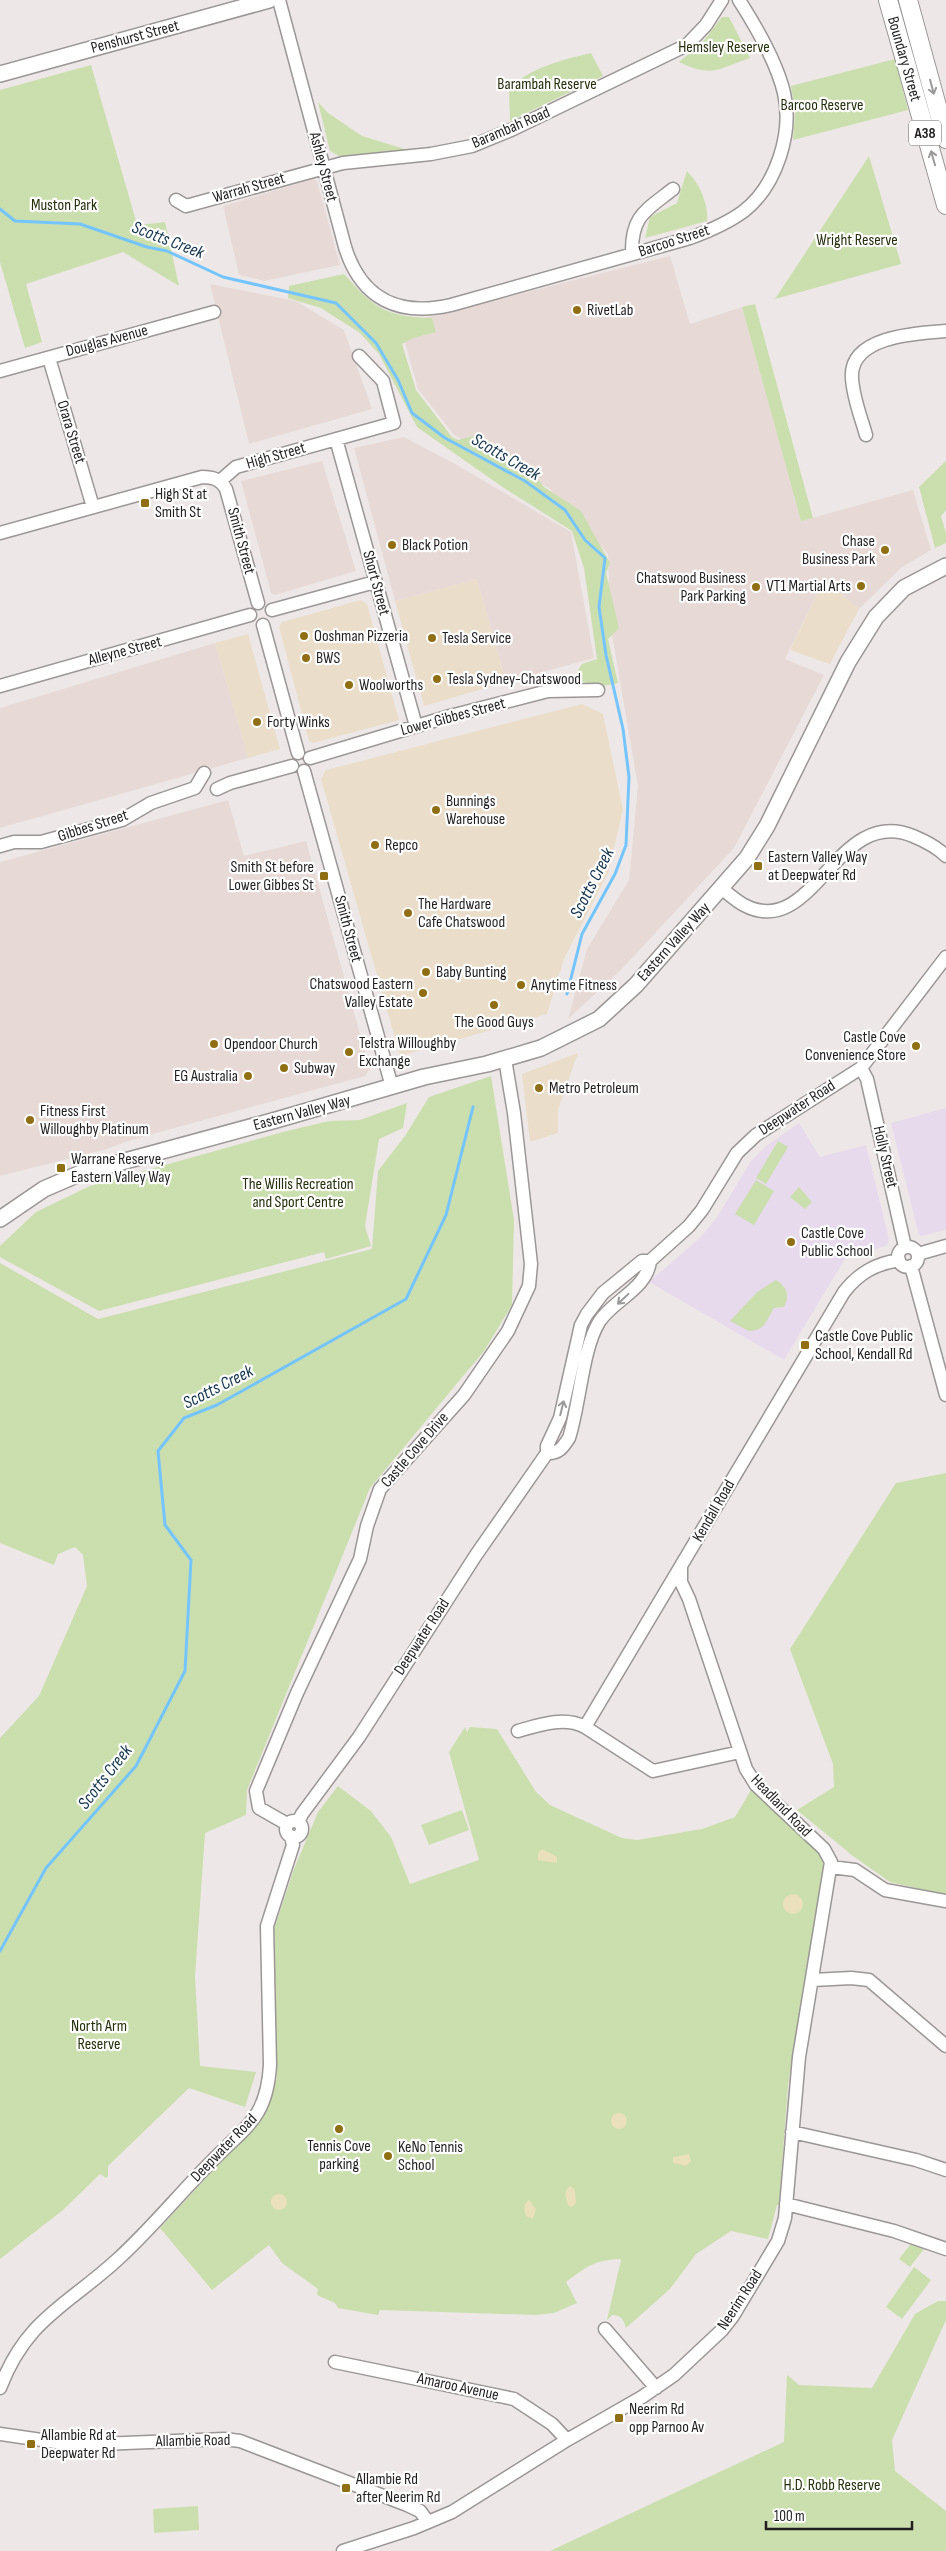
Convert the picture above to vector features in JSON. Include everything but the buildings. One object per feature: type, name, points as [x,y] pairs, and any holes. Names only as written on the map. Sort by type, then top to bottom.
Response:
[{"type":"highway","name":"Boundary Street","points":[[888,0],[946,205]]},
{"type":"highway","name":"Boundary Street","points":[[908,0],[946,139]]},
{"type":"main road","name":"Penshurst Street","points":[[0,74],[269,0]]},
{"type":"main road","name":"Eastern Valley Way","points":[[0,1219],[44,1189],[81,1173],[431,1075],[505,1059],[542,1048],[599,1019],[620,1001],[722,889],[747,858],[767,826],[848,662],[868,628],[889,602],[904,588],[946,566]]},
{"type":"street","name":"Ashley Street","points":[[279,0],[353,268],[376,296],[404,307]]},
{"type":"street","name":"Barambah Road","points":[[324,167],[343,162],[431,154],[472,146],[511,130],[687,45],[706,25],[722,0]]},
{"type":"street","name":"Barcoo Street","points":[[404,307],[440,308],[632,254],[715,229],[745,210],[769,180],[778,161],[786,126],[784,94],[778,73],[739,0]]},
{"type":"street","name":"Warrah Street","points":[[176,200],[186,206],[324,167]]},
{"type":"street","points":[[632,254],[632,237],[640,215],[673,189]]},
{"type":"street","name":"Douglas Avenue","points":[[0,371],[214,312]]},
{"type":"street","points":[[866,435],[852,376],[856,358],[871,346],[885,341],[910,334],[946,331]]},
{"type":"street","name":"High Street","points":[[220,481],[236,467],[394,423],[383,381],[359,356]]},
{"type":"street","name":"Orara Street","points":[[49,358],[93,506]]},
{"type":"street","name":"Short Street","points":[[336,439],[416,726]]},
{"type":"street","points":[[0,533],[202,477],[210,477],[220,481]]},
{"type":"street","name":"Smith Street","points":[[220,481],[229,496],[258,603]]},
{"type":"street","points":[[272,610],[376,582]]},
{"type":"street","points":[[258,603],[265,603],[272,610],[271,619],[263,625],[256,624],[250,615],[252,608],[258,603]]},
{"type":"street","name":"Alleyne Street","points":[[0,686],[250,615]]},
{"type":"street","points":[[263,625],[309,767],[304,771],[296,771],[292,766],[291,759],[304,755]]},
{"type":"street","name":"Lower Gibbes Street","points":[[304,755],[548,691],[598,690]]},
{"type":"street","points":[[218,789],[230,783],[292,766]]},
{"type":"street","name":"Smith Street","points":[[304,771],[392,1087]]},
{"type":"street","name":"Gibbes Street","points":[[0,846],[14,842],[41,842],[122,820],[151,803],[195,788],[204,773]]},
{"type":"street","points":[[722,889],[744,905],[767,910],[780,908],[805,894],[856,842],[881,831],[890,830],[907,834],[924,841],[946,856]]},
{"type":"street","name":"Deepwater Road","points":[[0,2388],[9,2365],[40,2324],[54,2309],[117,2260],[141,2237],[212,2160],[250,2125],[260,2112],[269,2082],[270,2065],[267,1926],[292,1844],[291,1837],[286,1832],[302,1814],[359,1737],[476,1555],[547,1453],[547,1446],[560,1418],[581,1325],[587,1314],[604,1293],[642,1261],[650,1261],[689,1226],[702,1210],[737,1153],[756,1134],[861,1068],[945,959]]},
{"type":"street","name":"Castle Cove Drive","points":[[293,1823],[259,1808],[256,1791],[297,1692],[360,1559],[367,1526],[380,1489],[464,1395],[508,1331],[529,1286],[530,1264],[514,1113],[505,1059]]},
{"type":"street","name":"Holly Street","points":[[861,1068],[867,1079],[905,1247]]},
{"type":"street","points":[[918,1254],[946,1246]]},
{"type":"street","points":[[918,1254],[912,1247],[905,1247],[900,1251],[946,1395]]},
{"type":"street","points":[[905,1263],[916,1263],[918,1254]]},
{"type":"street","name":"Kendall Road","points":[[584,1727],[844,1292],[854,1279],[866,1271],[905,1263]]},
{"type":"street","name":"Headland Road","points":[[681,1567],[681,1582],[689,1599],[746,1769],[756,1785],[824,1849],[830,1857],[831,1868]]},
{"type":"street","points":[[518,1732],[544,1724],[575,1722],[653,1771],[740,1752]]},
{"type":"street","points":[[831,1868],[855,1870],[885,1890],[946,1901]]},
{"type":"street","name":"Neerim Road","points":[[343,2551],[452,2512],[567,2440],[656,2388],[708,2344],[732,2316],[778,2241],[785,2218],[799,2057],[814,1980],[831,1868]]},
{"type":"street","points":[[814,1980],[851,1978],[868,1980],[946,2046]]},
{"type":"street","points":[[792,2132],[916,2160],[946,2170]]},
{"type":"street","points":[[786,2204],[894,2231],[946,2249]]},
{"type":"street","points":[[605,2329],[656,2388]]},
{"type":"street","name":"Amaroo Avenue","points":[[335,2362],[514,2399],[552,2424],[567,2440]]},
{"type":"street","name":"Allambie Road","points":[[0,2434],[76,2445],[224,2439],[240,2441],[407,2505],[420,2511],[428,2522]]},
{"type":"shaded area","points":[[313,179],[317,181],[340,265],[264,281],[239,275],[223,206]]},
{"type":"shaded area","points":[[670,256],[690,324],[742,307],[801,521],[913,490],[931,550],[902,567],[859,609],[824,580],[785,659],[824,675],[734,848],[621,970],[568,1019],[587,949],[629,880],[638,786],[611,629],[608,554],[549,488],[454,435],[418,389],[400,324]]},
{"type":"shaded area","points":[[210,284],[296,301],[344,330],[372,409],[249,444]]},
{"type":"shaded area","points":[[404,437],[457,465],[571,532],[594,658],[506,682],[477,579],[395,601],[354,448]]},
{"type":"shaded area","points":[[322,461],[356,571],[275,595],[271,593],[241,481]]},
{"type":"shaded area","points":[[477,579],[506,682],[424,706],[395,601]]},
{"type":"shaded area","points":[[824,580],[859,609],[830,664],[790,650]]},
{"type":"shaded area","points":[[361,600],[367,604],[399,720],[313,743],[309,741],[279,627],[282,622]]},
{"type":"shaded area","points":[[248,634],[280,749],[248,758],[215,643]]},
{"type":"shaded area","points":[[215,643],[248,758],[0,828],[0,708]]},
{"type":"shaded area","points":[[582,704],[603,714],[623,810],[608,873],[564,959],[547,1014],[400,1056],[321,779],[326,770]]},
{"type":"shaded area","points":[[228,800],[244,856],[306,841],[370,1069],[365,1076],[131,1140],[107,1149],[0,1176],[0,862]]},
{"type":"shaded area","points":[[578,1053],[558,1110],[558,1133],[530,1142],[522,1074]]},
{"type":"shaded area","name":"Castle Cove Public School","points":[[946,1108],[946,1230],[921,1236],[918,1232],[891,1123]]},
{"type":"shaded area","name":"Castle Cove Public School","points":[[799,1123],[820,1157],[866,1145],[889,1239],[887,1245],[883,1247],[846,1257],[784,1360],[649,1282],[701,1237],[717,1217],[751,1161],[765,1147]]},
{"type":"green space","name":"Hemsley Reserve","points":[[722,17],[729,17],[750,58],[708,71],[690,67],[679,62],[702,43]]},
{"type":"green space","name":"Barambah Reserve","points":[[591,53],[603,76],[510,121],[509,89],[518,81],[547,65]]},
{"type":"green space","name":"Barcoo Reserve","points":[[895,59],[908,110],[793,140],[795,113],[791,86]]},
{"type":"green space","name":"Muston Park","points":[[91,65],[136,221],[140,225],[165,222],[179,286],[123,252],[26,284],[42,342],[25,348],[0,262],[0,90]]},
{"type":"green space","points":[[318,102],[328,113],[362,136],[408,150],[339,156],[330,151]]},
{"type":"green space","name":"Wright Reserve","points":[[869,156],[901,264],[775,299]]},
{"type":"green space","points":[[687,171],[695,181],[705,201],[707,221],[645,238],[650,217],[677,203]]},
{"type":"green space","points":[[344,274],[373,303],[392,313],[432,318],[436,332],[413,338],[402,344],[416,390],[452,437],[458,440],[478,435],[525,462],[544,487],[581,511],[610,563],[606,573],[619,628],[608,639],[618,683],[603,686],[572,680],[582,664],[597,659],[584,568],[572,531],[501,486],[417,427],[379,354],[360,333],[321,308],[288,298],[289,286]]},
{"type":"green space","points":[[755,304],[813,518],[801,521],[742,307]]},
{"type":"green space","points":[[946,461],[946,510],[941,516],[946,533],[946,543],[935,548],[919,487]]},
{"type":"green space","name":"North Arm Reserve","points":[[491,1076],[514,1220],[512,1305],[484,1351],[370,1488],[247,1790],[246,1815],[205,1833],[195,1977],[200,2066],[256,2072],[245,2107],[189,2088],[108,2166],[108,2176],[106,2178],[100,2174],[63,2210],[0,2259],[0,1738],[39,1696],[87,1586],[83,1555],[75,1547],[58,1554],[54,1565],[0,1543],[0,1263],[98,1319],[372,1249],[378,1171],[405,1136],[429,1097]]},
{"type":"green space","name":"The Willis Recreation and Sport Centre","points":[[407,1103],[403,1128],[379,1139],[365,1226],[371,1246],[326,1259],[324,1252],[99,1311],[0,1257],[0,1246],[36,1212],[90,1186],[283,1132],[329,1121],[360,1120]]},
{"type":"green space","points":[[778,1141],[788,1147],[766,1184],[756,1178]]},
{"type":"green space","points":[[756,1180],[774,1191],[754,1225],[735,1214]]},
{"type":"green space","points":[[799,1187],[812,1202],[805,1209],[790,1197]]},
{"type":"green space","points":[[776,1280],[785,1288],[787,1295],[786,1303],[784,1307],[774,1308],[762,1327],[749,1331],[730,1321],[757,1292]]},
{"type":"green space","points":[[946,1473],[946,1895],[890,1882],[853,1856],[797,1810],[834,1787],[833,1764],[790,1649],[896,1483]]},
{"type":"green space","points":[[465,1727],[467,1732],[470,1727],[497,1729],[536,1792],[550,1805],[622,1838],[637,1840],[702,1829],[735,1817],[751,1790],[817,1851],[824,1862],[788,2085],[779,2205],[777,2205],[768,2239],[731,2231],[696,2254],[670,2289],[626,2328],[623,2320],[618,2316],[612,2315],[607,2320],[620,2259],[591,2265],[566,2282],[577,2303],[554,2313],[536,2315],[380,2310],[378,2315],[338,2308],[335,2303],[317,2295],[318,2289],[282,2263],[269,2245],[212,2290],[160,2228],[261,2118],[277,2078],[274,1929],[294,1869],[318,1812],[338,1786],[371,1811],[391,1837],[410,1884],[479,1860],[449,1752]]},
{"type":"green space","points":[[462,1810],[469,1830],[429,1845],[421,1825]]},
{"type":"green space","points":[[913,2241],[924,2249],[910,2267],[899,2259]]},
{"type":"green space","points":[[914,2267],[931,2280],[902,2319],[886,2307]]},
{"type":"green space","name":"H.D. Robb Reserve","points":[[938,2301],[946,2301],[946,2320],[892,2440],[895,2471],[946,2511],[946,2551],[550,2551],[784,2442],[787,2375],[799,2385],[872,2388],[915,2314]]},
{"type":"green space","points":[[198,2506],[199,2530],[154,2533],[153,2509]]},
{"type":"sand","points":[[542,1849],[557,1857],[557,1863],[538,1860],[538,1853]]},
{"type":"sand","points":[[793,1894],[800,1897],[803,1904],[800,1911],[793,1914],[786,1911],[783,1904],[786,1897]]},
{"type":"sand","points":[[619,2113],[625,2115],[627,2121],[625,2127],[619,2129],[613,2127],[611,2121],[613,2115]]},
{"type":"sand","points":[[689,2154],[691,2161],[686,2166],[673,2163],[673,2157]]},
{"type":"sand","points":[[570,2186],[575,2190],[576,2203],[572,2207],[566,2201],[565,2195],[566,2190]]},
{"type":"sand","points":[[276,2194],[282,2194],[287,2199],[285,2208],[276,2210],[271,2205],[271,2199]]},
{"type":"sand","points":[[529,2200],[536,2209],[533,2219],[526,2216],[525,2205]]},
{"type":"waterway","name":"Scotts Creek","points":[[0,209],[15,221],[80,224],[147,247],[167,251],[223,277],[336,303],[376,343],[398,380],[412,413],[445,438],[525,481],[565,510],[585,540],[605,558],[599,607],[606,655],[623,729],[629,777],[626,845],[615,874],[582,934],[567,994]]},
{"type":"waterway","name":"Scotts Creek","points":[[0,1951],[46,1868],[136,1766],[185,1671],[191,1560],[165,1525],[158,1451],[184,1418],[217,1405],[406,1299],[446,1215],[473,1107]]},
{"type":"place","name":"RivetLab","points":[[577,310]]},
{"type":"place","name":"High St at Smith St","points":[[145,503]]},
{"type":"place","name":"Black Potion","points":[[392,545]]},
{"type":"place","name":"Chase Business Park","points":[[885,550]]},
{"type":"place","name":"VT1 Martial Arts","points":[[861,586]]},
{"type":"place","name":"Chatswood Business Park Parking","points":[[756,587]]},
{"type":"place","name":"Ooshman Pizzeria","points":[[304,636]]},
{"type":"place","name":"Tesla Service","points":[[432,638]]},
{"type":"place","name":"BWS","points":[[306,658]]},
{"type":"place","name":"Tesla Sydney-Chatswood","points":[[437,679]]},
{"type":"place","name":"Woolworths","points":[[349,685]]},
{"type":"place","name":"Forty Winks","points":[[257,722]]},
{"type":"place","name":"Bunnings Warehouse","points":[[436,810]]},
{"type":"place","name":"Repco","points":[[375,845]]},
{"type":"place","name":"Eastern Valley Way at Deepwater Rd","points":[[758,866]]},
{"type":"place","name":"Smith St before Lower Gibbes St","points":[[324,876]]},
{"type":"place","name":"The Hardware Cafe Chatswood","points":[[408,913]]},
{"type":"place","name":"Baby Bunting","points":[[426,972]]},
{"type":"place","name":"Anytime Fitness","points":[[521,985]]},
{"type":"place","name":"Chatswood Eastern Valley Estate","points":[[423,993]]},
{"type":"place","name":"The Good Guys","points":[[494,1005]]},
{"type":"place","name":"Opendoor Church","points":[[214,1044]]},
{"type":"place","name":"Castle Cove Convenience Store","points":[[916,1046]]},
{"type":"place","name":"Telstra Willoughby Exchange","points":[[349,1052]]},
{"type":"place","name":"Subway","points":[[284,1068]]},
{"type":"place","name":"EG Australia","points":[[248,1076]]},
{"type":"place","name":"Metro Petroleum","points":[[539,1088]]},
{"type":"place","name":"Fitness First Willoughby Platinum","points":[[30,1120]]},
{"type":"place","name":"Warrane Reserve, Eastern Valley Way","points":[[61,1168]]},
{"type":"place","name":"Castle Cove Public School","points":[[791,1242]]},
{"type":"place","name":"Castle Cove Public School, Kendall Rd","points":[[805,1345]]},
{"type":"place","name":"Tennis Cove parking","points":[[339,2129]]},
{"type":"place","name":"KeNo Tennis School","points":[[388,2156]]},
{"type":"place","name":"Neerim Rd opp Parnoo Av","points":[[619,2418]]},
{"type":"place","name":"Allambie Rd at Deepwater Rd","points":[[31,2444]]},
{"type":"place","name":"Allambie Rd after Neerim Rd","points":[[346,2488]]}]
